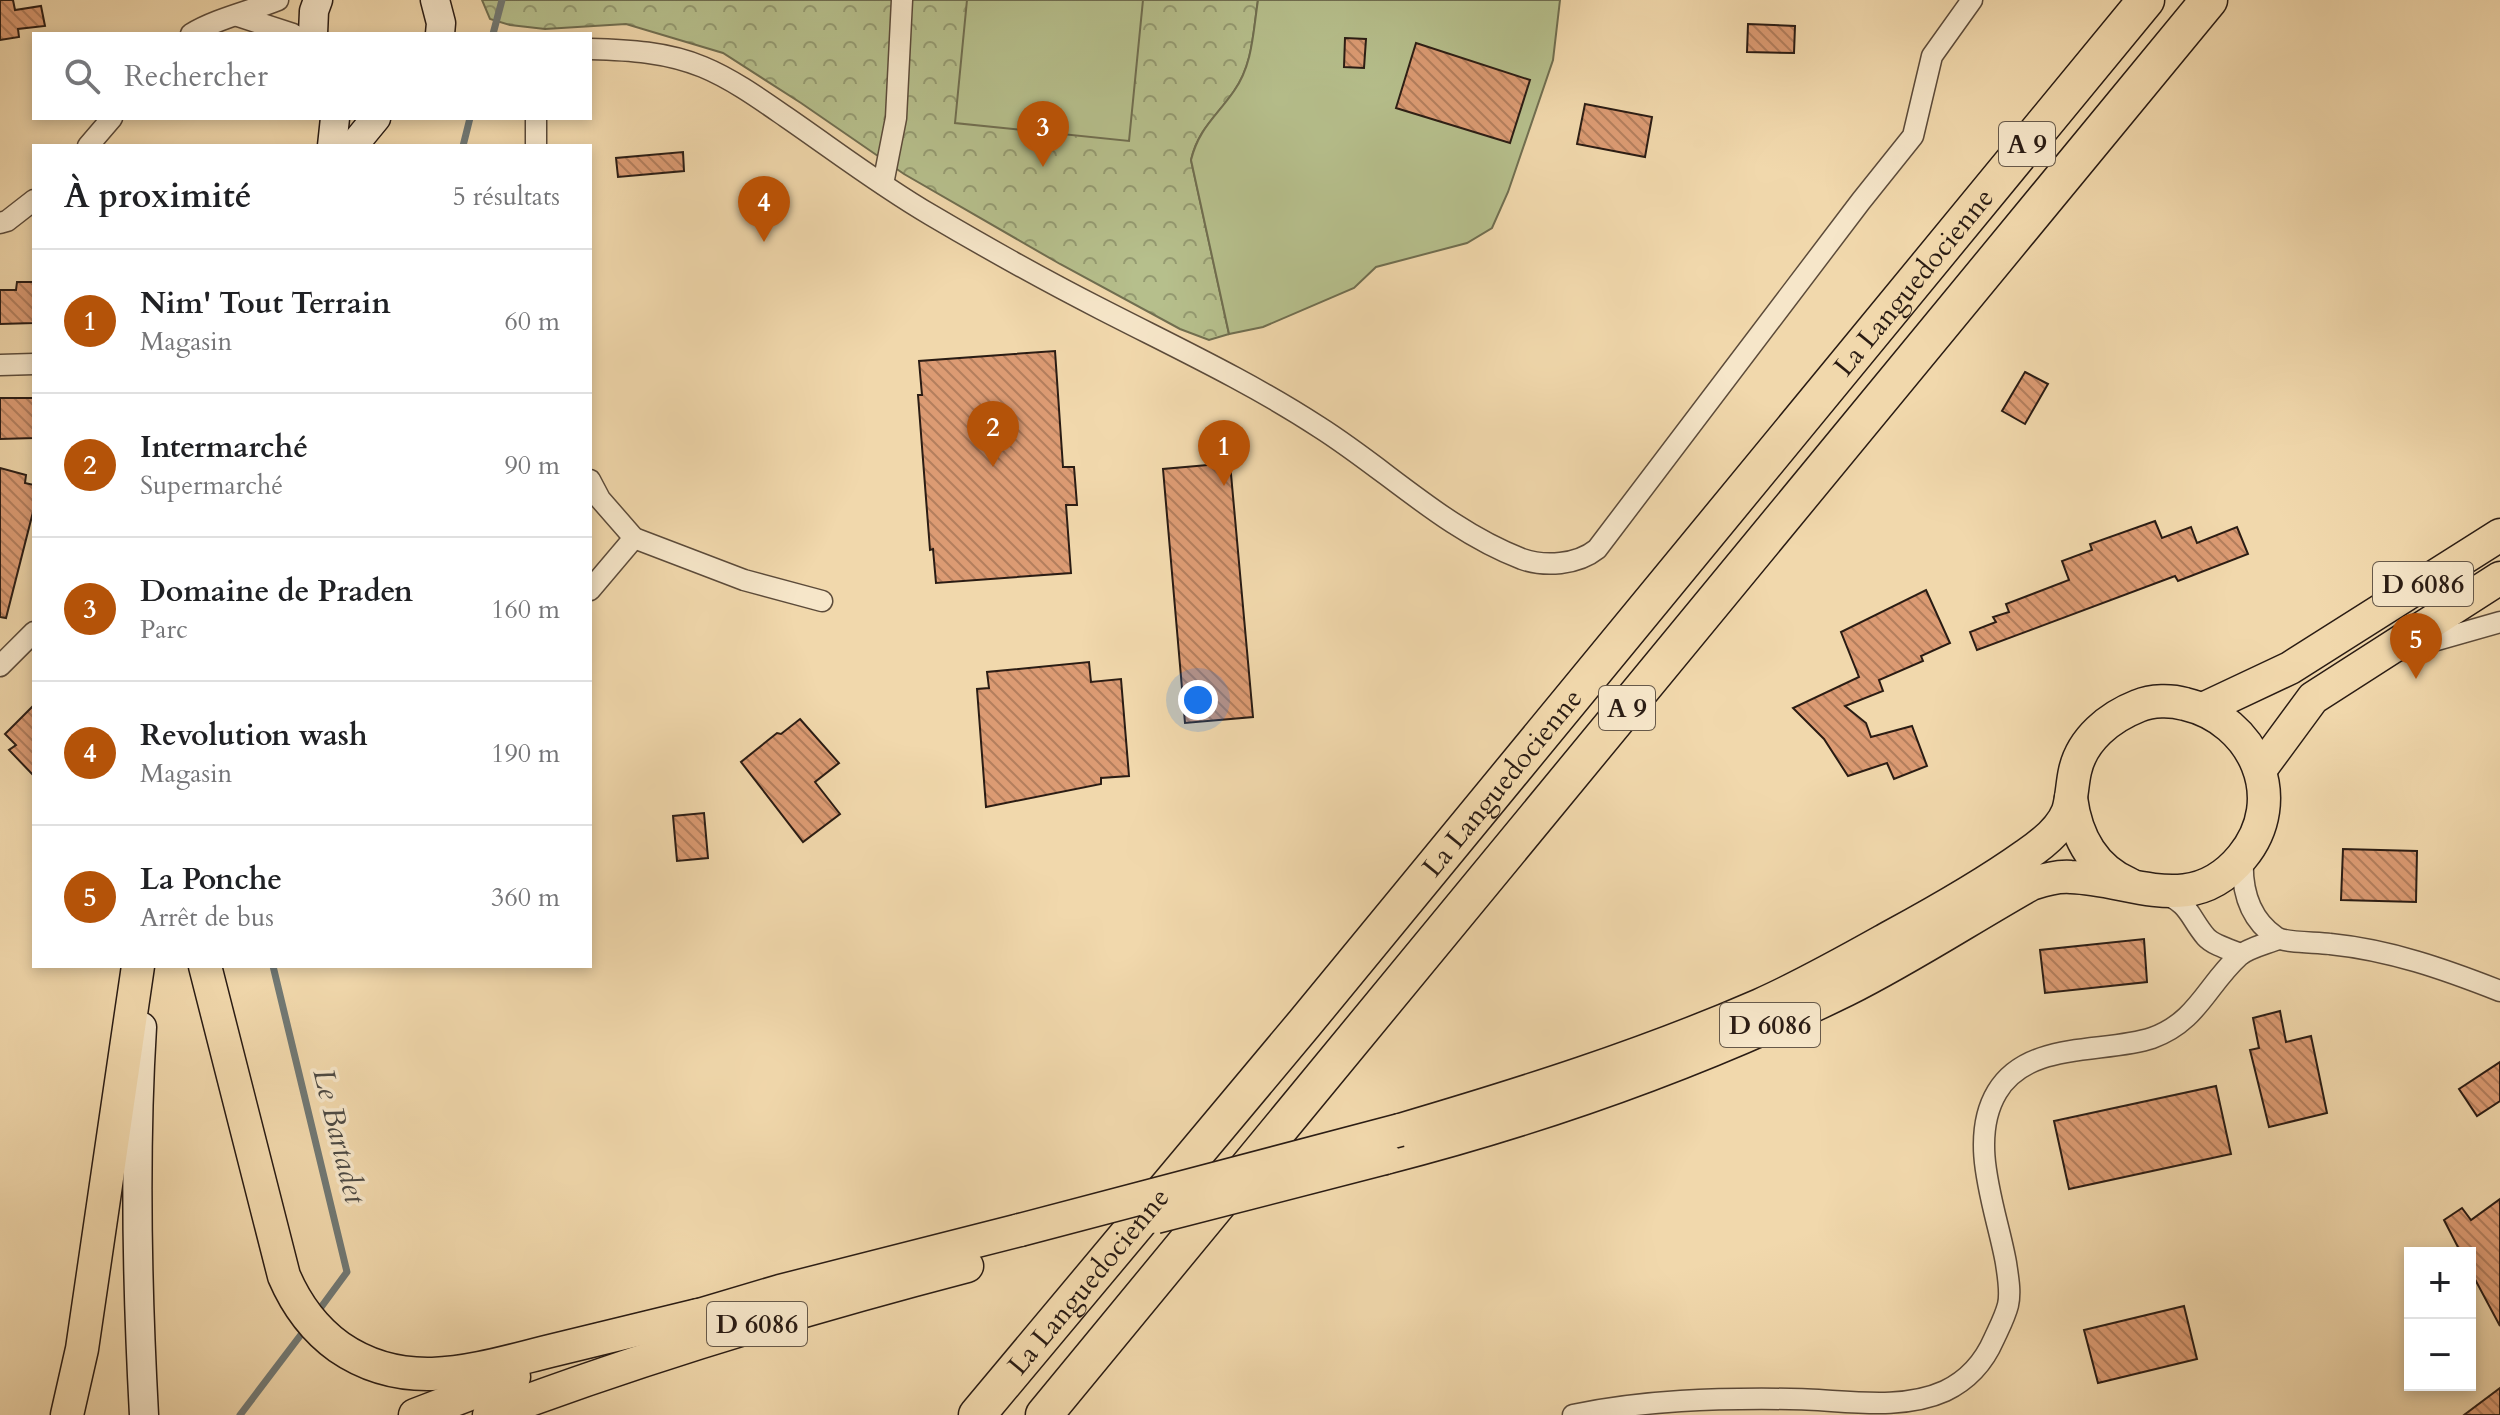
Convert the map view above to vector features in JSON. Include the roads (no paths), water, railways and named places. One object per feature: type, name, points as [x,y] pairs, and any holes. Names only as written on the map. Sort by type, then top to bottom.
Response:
[{"type":"highway","name":"La Languedocienne","points":[[977,1415],[1315,1012],[2146,0]]},
{"type":"highway","name":"La Languedocienne","points":[[1044,1415],[2209,0]]},
{"type":"main road","points":[[313,32],[318,0]]},
{"type":"main road","points":[[332,144],[335,120]]},
{"type":"main road","points":[[355,144],[374,120]]},
{"type":"main road","name":"D 6086","points":[[2205,708],[2290,668],[2500,535]]},
{"type":"main road","name":"D 6086","points":[[2260,770],[2313,698],[2500,578]]},
{"type":"main road","points":[[2174,701],[2205,708],[2229,723],[2248,744],[2260,770],[2264,793],[2262,815],[2255,837],[2227,873],[2185,891],[2150,891],[2118,880],[2101,866],[2085,846],[2075,823],[2071,798],[2076,767],[2090,739],[2114,717],[2143,704],[2174,701]]},
{"type":"main road","name":"D 6086","points":[[489,1415],[737,1330],[1024,1240],[1566,1080],[1645,1052],[1760,1005],[1822,975],[1938,911],[2022,859],[2046,839],[2067,814],[2071,798]]},
{"type":"main road","name":"D 6086","points":[[415,1415],[576,1354],[780,1291],[1024,1240],[1385,1158],[1543,1113],[1689,1059],[1849,989],[2031,884],[2046,879],[2073,877],[2150,891]]},
{"type":"main road","points":[[67,1415],[84,1334],[138,968]]},
{"type":"main road","points":[[144,1415],[137,1261],[138,1119],[145,968]]},
{"type":"main road","points":[[206,968],[284,1276],[316,1328],[334,1343],[372,1365],[392,1371],[439,1375],[479,1369],[698,1315]]},
{"type":"street","points":[[195,32],[278,0]]},
{"type":"street","points":[[883,184],[896,118],[902,0]]},
{"type":"street","points":[[592,49],[650,52],[706,68],[763,101],[928,213],[1020,265],[1255,388],[1378,466],[1424,504],[1489,542],[1532,562],[1566,562],[1597,549],[1913,136],[1932,56],[1972,0]]},
{"type":"street","points":[[238,16],[287,32]]},
{"type":"street","points":[[90,144],[110,120]]},
{"type":"street","points":[[536,120],[536,144]]},
{"type":"street","points":[[0,223],[32,202]]},
{"type":"street","points":[[0,365],[32,364]]},
{"type":"street","points":[[592,484],[600,499],[634,538],[744,580],[822,601]]},
{"type":"street","points":[[592,588],[634,538]]},
{"type":"street","points":[[2365,665],[2394,652],[2500,622]]},
{"type":"street","points":[[0,666],[32,634]]},
{"type":"street","points":[[2243,856],[2242,883],[2248,903],[2259,921],[2278,939]]},
{"type":"street","points":[[2150,891],[2175,898],[2185,905],[2207,939],[2241,954]]},
{"type":"street","points":[[1573,1415],[1644,1404],[1707,1399],[1901,1402],[1945,1391],[1964,1379],[1977,1368],[1989,1350],[2008,1304],[2009,1285],[2003,1246],[1985,1159],[1986,1128],[1998,1090],[2009,1078],[2035,1061],[2150,1039],[2180,1025],[2241,954],[2278,939],[2346,945],[2386,952],[2443,968],[2500,991]]},
{"type":"waterway","name":"Le Bartadet","points":[[494,32],[502,0]]},
{"type":"waterway","name":"Le Bartadet","points":[[464,144],[470,120]]},
{"type":"waterway","name":"Le Bartadet","points":[[273,968],[347,1272],[319,1310]]},
{"type":"waterway","name":"Le Bartadet","points":[[240,1415],[303,1332]]},
{"type":"place","name":"Domaine de Praden","points":[[1043,167]]},
{"type":"place","name":"Revolution wash","points":[[764,242]]},
{"type":"place","name":"Intermarché","points":[[993,467]]},
{"type":"place","name":"Nim' Tout Terrain","points":[[1224,486]]},
{"type":"place","name":"La Ponche","points":[[2416,679]]}]
